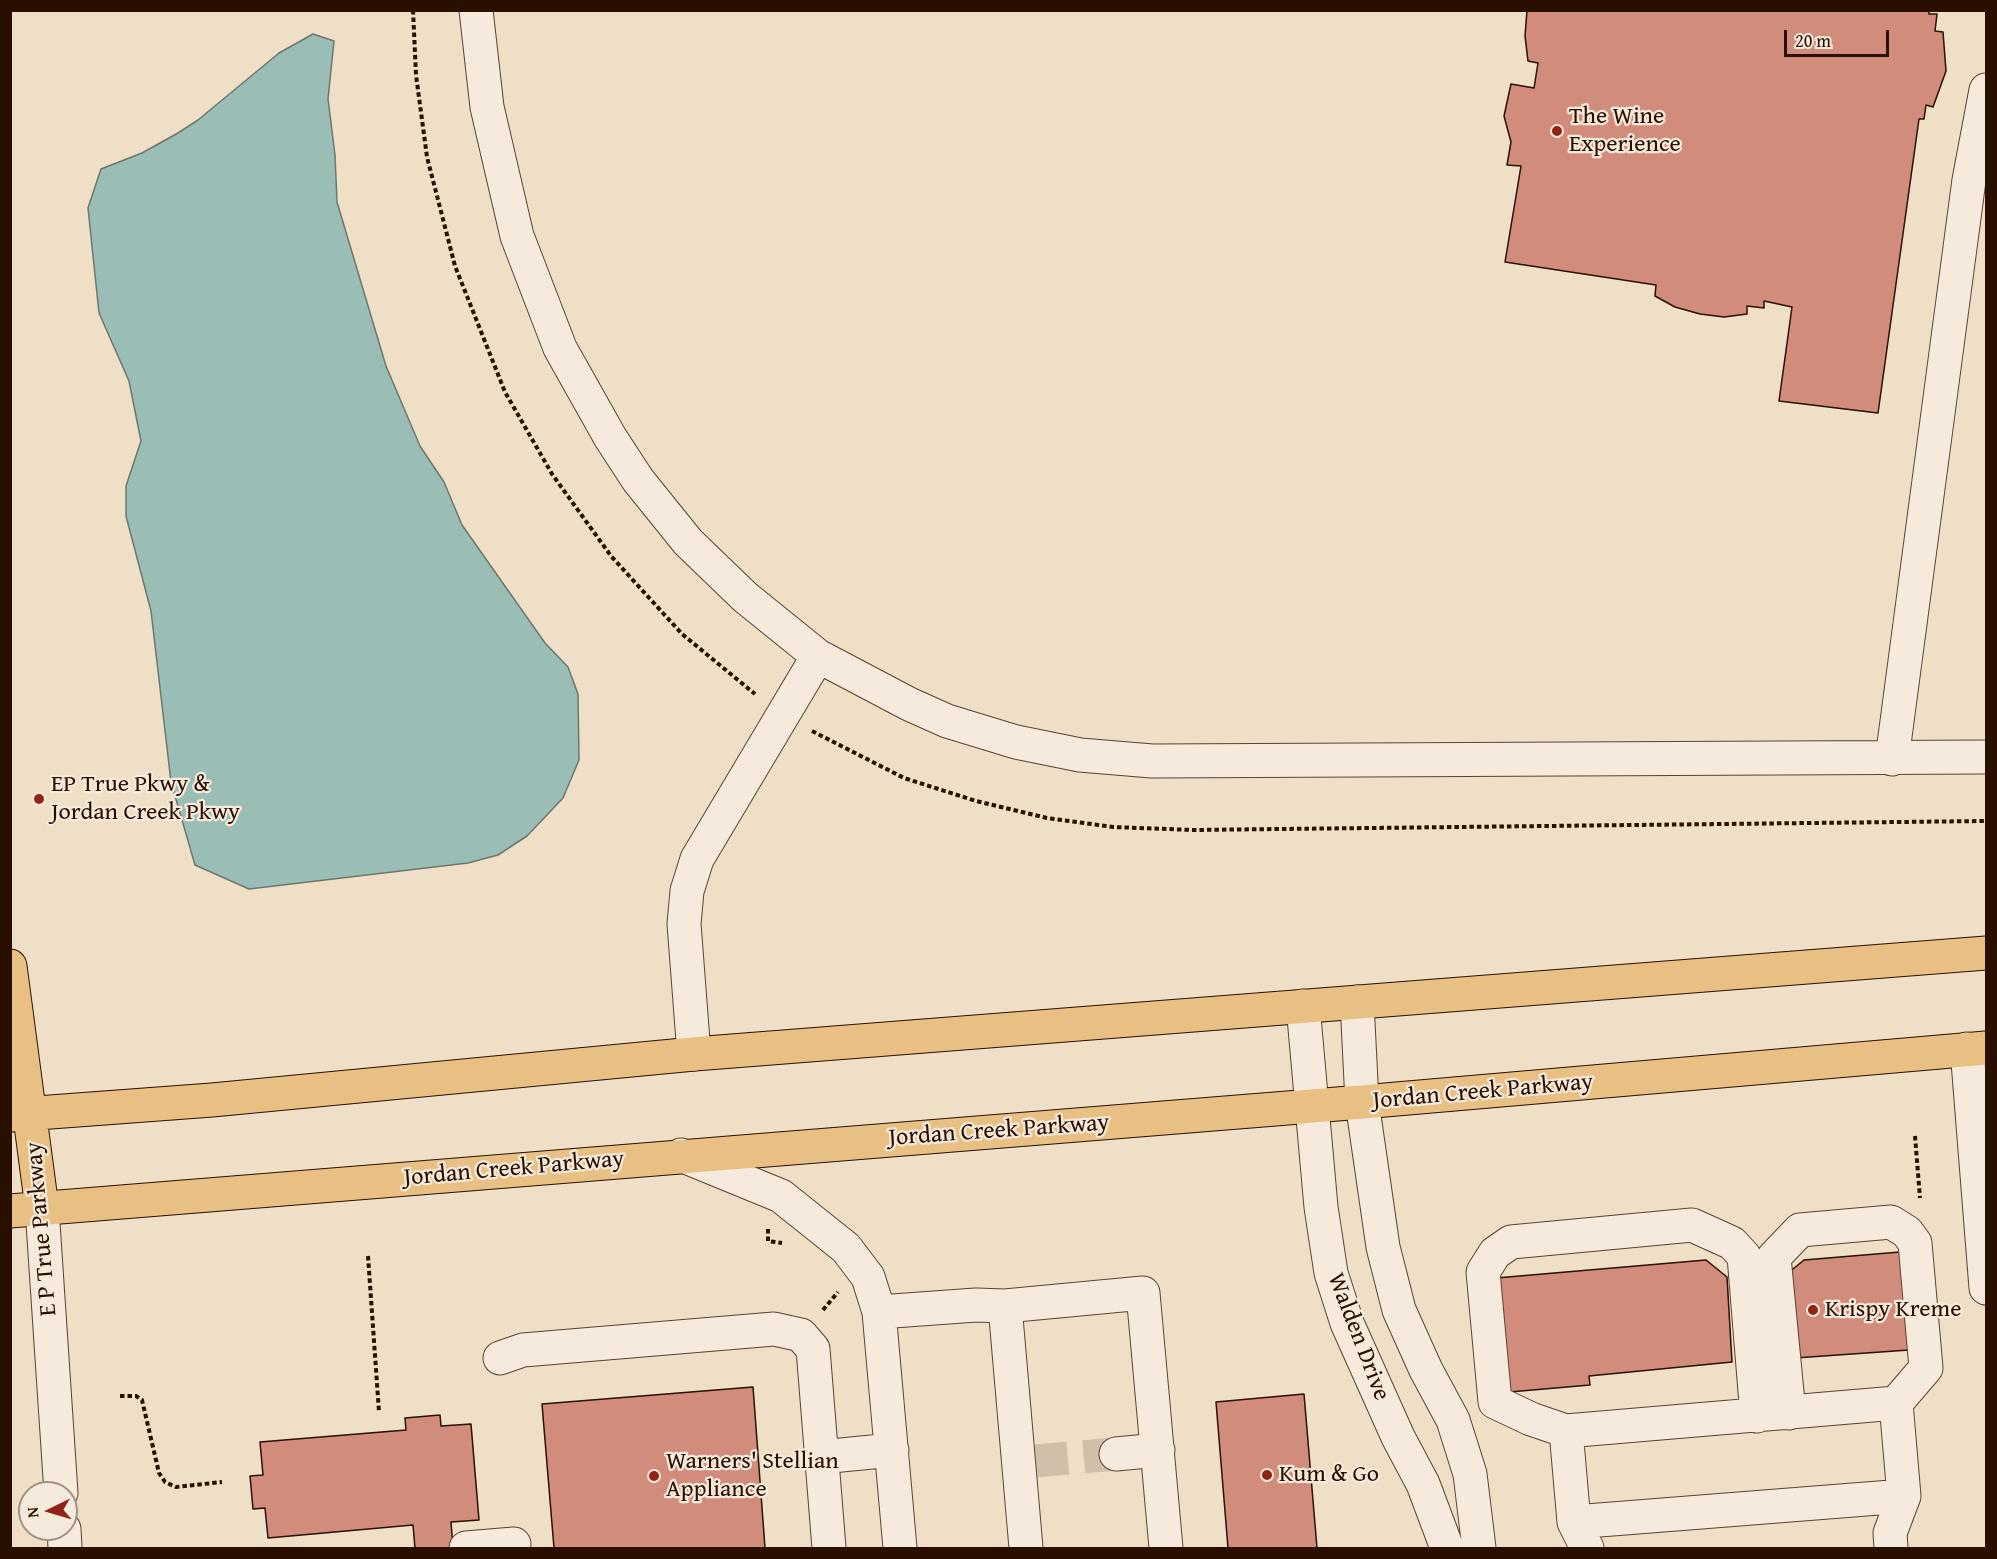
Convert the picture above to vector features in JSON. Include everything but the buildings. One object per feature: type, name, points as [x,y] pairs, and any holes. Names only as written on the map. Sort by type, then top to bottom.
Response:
[{"type":"main road","points":[[21,1114],[212,1100],[694,1054],[1986,953]]},
{"type":"main road","name":"E P True Parkway","points":[[10,966],[26,1209]]},
{"type":"main road","name":"Jordan Creek Parkway","points":[[26,1209],[1362,1102],[1977,1049]]},
{"type":"street","points":[[476,10],[487,107],[505,191],[531,277],[560,348],[638,480],[688,542],[745,597],[818,656],[947,721],[1016,742],[1080,755],[1152,760],[1986,757]]},
{"type":"street","points":[[1892,759],[1969,180],[1986,90]]},
{"type":"street","points":[[694,1054],[684,924],[687,891],[693,870],[697,859],[818,656]]},
{"type":"street","name":"Walden Drive","points":[[1358,1002],[1362,1102],[1383,1247],[1399,1310],[1425,1370],[1453,1420],[1470,1473],[1479,1548]]},
{"type":"street","name":"Walden Drive","points":[[1303,1006],[1321,1207],[1331,1273],[1347,1323],[1398,1437],[1423,1484],[1447,1548]]},
{"type":"street","points":[[1977,1049],[1986,1288]]},
{"type":"street","points":[[681,1155],[781,1196],[846,1248],[868,1277],[879,1312],[900,1548]]},
{"type":"street","name":"E P True Parkway","points":[[26,1209],[60,1481]]},
{"type":"street","points":[[1757,1416],[1744,1256],[1732,1243],[1692,1225],[1511,1242],[1495,1253],[1483,1272],[1495,1402],[1531,1419],[1566,1431],[1757,1416],[1896,1403],[1926,1368],[1915,1243],[1907,1232],[1890,1222],[1800,1230],[1774,1257],[1789,1413]]},
{"type":"street","points":[[879,1312],[976,1305],[1005,1306],[1143,1293],[1166,1548]]},
{"type":"street","points":[[1005,1306],[1027,1462],[1026,1548]]},
{"type":"street","points":[[500,1358],[523,1350],[774,1329],[801,1335],[813,1349],[829,1548]]},
{"type":"street","points":[[1891,1548],[1890,1533],[1905,1496],[1896,1403]]},
{"type":"street","points":[[1566,1431],[1580,1535],[1905,1496]]},
{"type":"street","points":[[821,1457],[892,1450]]},
{"type":"street","points":[[1116,1454],[1158,1450]]},
{"type":"street","points":[[466,1548],[514,1544]]},
{"type":"path","points":[[413,10],[416,75],[427,157],[455,266],[506,392],[552,474],[611,556],[682,634],[751,692]]},
{"type":"path","points":[[825,739],[904,778],[976,801],[1047,818],[1113,827],[1193,830],[1986,821]]},
{"type":"path","points":[[1907,1232],[1921,1215],[1915,1136]]},
{"type":"path","points":[[768,1225],[768,1241],[786,1243]]},
{"type":"path","points":[[368,1256],[379,1412]]},
{"type":"path","points":[[801,1335],[843,1286]]},
{"type":"path","points":[[120,1396],[136,1396],[142,1400],[159,1473],[165,1482],[176,1487],[222,1482]]},
{"type":"water","points":[[313,34],[334,41],[328,99],[335,155],[337,202],[386,366],[420,446],[444,482],[462,525],[545,643],[568,667],[578,694],[579,760],[563,798],[527,836],[498,855],[468,863],[249,889],[195,865],[171,782],[151,611],[126,516],[126,486],[141,441],[129,381],[99,313],[88,208],[101,169],[142,153],[178,133],[198,120],[279,53]]},
{"type":"tunnel","points":[[1035,1461],[1116,1454]]},
{"type":"place","name":"The Wine Experience","points":[[1557,131]]},
{"type":"place","name":"EP True Pkwy & Jordan Creek Pkwy","points":[[39,799]]},
{"type":"place","name":"Krispy Kreme","points":[[1813,1310]]},
{"type":"place","name":"Kum & Go","points":[[1267,1475]]},
{"type":"place","name":"Warners' Stellian Appliance","points":[[654,1476]]}]
